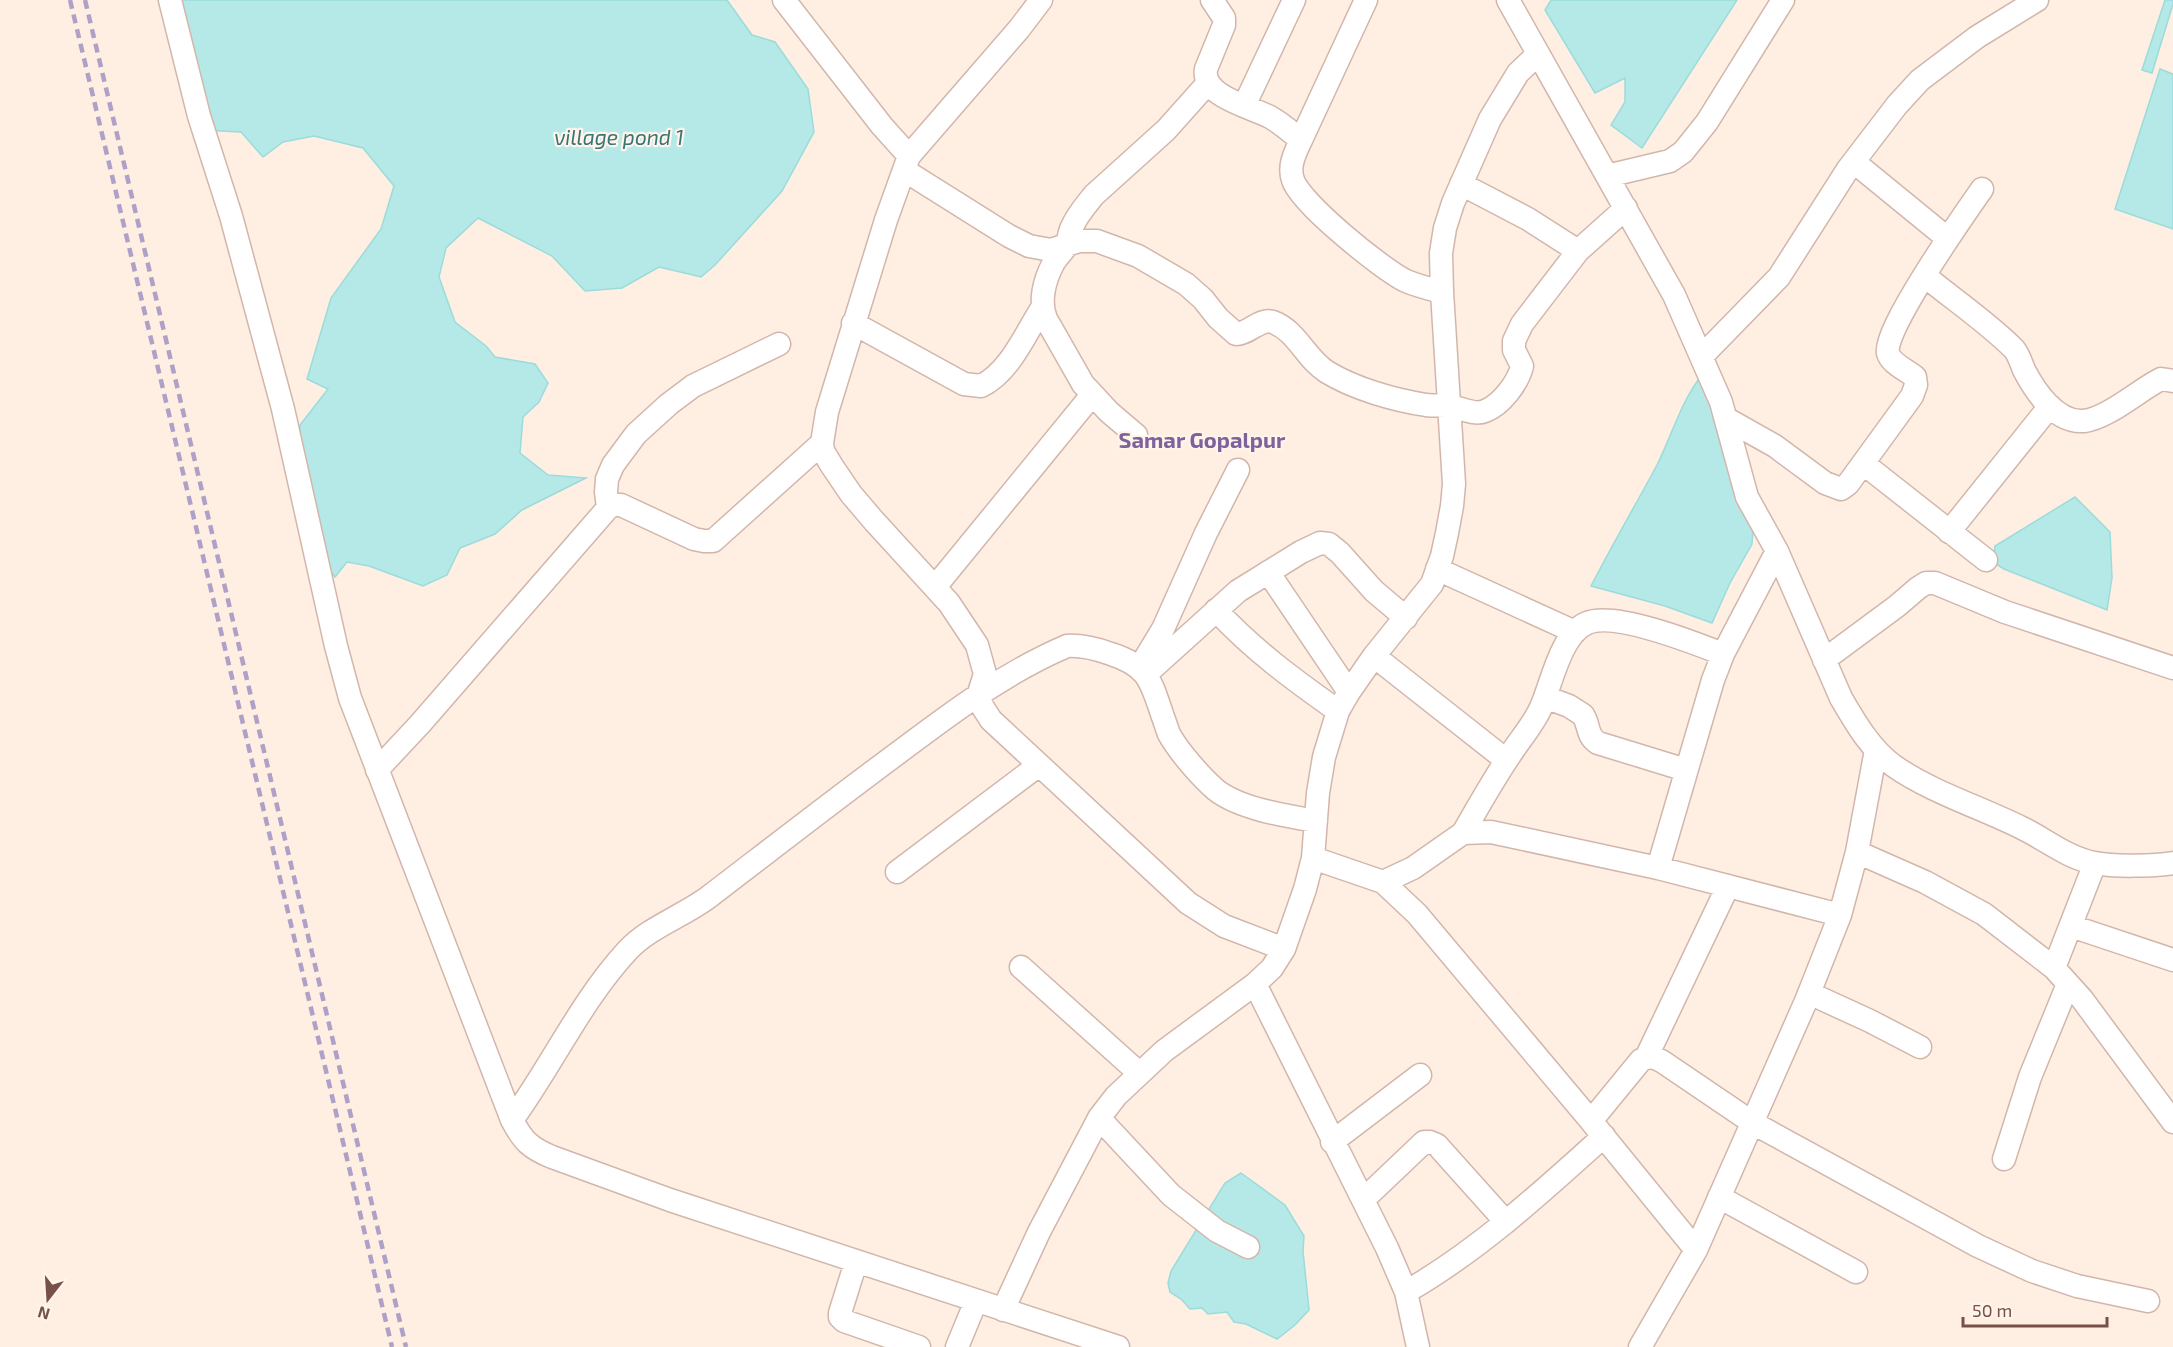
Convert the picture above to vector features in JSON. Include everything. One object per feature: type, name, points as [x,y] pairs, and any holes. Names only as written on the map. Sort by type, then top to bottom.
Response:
[{"type":"street","points":[[170,0],[198,116],[231,216],[283,409],[347,687],[512,1120],[521,1137],[534,1149],[552,1157],[670,1200],[1118,1347]]},
{"type":"street","points":[[784,0],[882,126],[907,163],[1009,236],[1029,246],[1051,250],[1080,241],[1097,241],[1138,256],[1186,284],[1236,334],[1243,334],[1265,322],[1272,322],[1291,334],[1314,362],[1326,371],[1348,382],[1402,399],[1427,405],[1449,405],[1484,412],[1504,397],[1518,377],[1522,366],[1514,350],[1516,334],[1578,251],[1626,208]]},
{"type":"street","points":[[1041,0],[907,163],[886,220],[827,412],[822,443],[823,451],[851,494],[950,603],[977,645],[985,674],[979,693],[982,706],[991,720],[1142,862],[1203,915],[1224,926],[1284,949]]},
{"type":"street","points":[[1212,0],[1221,10],[1224,25],[1206,69],[1205,77],[1208,83],[1220,94],[1271,118],[1301,140]]},
{"type":"street","points":[[1244,106],[1294,0]]},
{"type":"street","points":[[1366,0],[1301,140],[1291,169],[1295,186],[1339,231],[1381,265],[1405,280],[1442,292]]},
{"type":"street","points":[[1508,0],[1674,295],[1727,418],[1747,497],[1777,551],[1824,660],[1854,721],[1876,750],[1893,766],[1913,777],[2015,825],[2068,853],[2095,863],[2160,865],[2173,863]]},
{"type":"street","points":[[1608,176],[1670,161],[1683,152],[1707,122],[1783,0]]},
{"type":"street","points":[[1702,356],[1779,277],[1854,162],[1897,105],[1920,80],[1977,37],[2037,0]]},
{"type":"street","points":[[1002,1310],[1039,1232],[1099,1118],[1116,1096],[1164,1051],[1255,984],[1272,968],[1284,949],[1313,858],[1324,757],[1343,701],[1374,656],[1432,584],[1447,533],[1453,495],[1442,292],[1441,253],[1445,228],[1461,184],[1490,119],[1522,68],[1538,54]]},
{"type":"street","points":[[854,323],[964,384],[981,386],[997,375],[1008,362],[1042,308],[1047,280],[1053,264],[1068,244],[1071,228],[1094,195],[1166,130],[1208,83]]},
{"type":"street","points":[[1854,162],[1947,238]]},
{"type":"street","points":[[1461,184],[1528,219],[1578,251]]},
{"type":"street","points":[[1727,418],[1775,446],[1825,483],[1841,489],[1848,484],[1912,396],[1917,385],[1915,377],[1894,362],[1887,350],[1893,330],[1947,238],[1983,189]]},
{"type":"street","points":[[1925,276],[2016,352],[2035,389],[2050,406],[2072,420],[2085,421],[2128,400],[2161,379],[2173,381]]},
{"type":"street","points":[[1042,308],[1068,359],[1092,395],[1136,435]]},
{"type":"street","points":[[609,508],[606,492],[607,479],[613,465],[636,434],[693,386],[779,344]]},
{"type":"street","points":[[935,587],[1092,395]]},
{"type":"street","points":[[1949,532],[2050,406]]},
{"type":"street","points":[[378,770],[609,508],[621,505],[694,539],[713,541],[822,443]]},
{"type":"street","points":[[1864,464],[1986,560]]},
{"type":"street","points":[[1143,671],[1206,533],[1238,470]]},
{"type":"street","points":[[1143,671],[1238,591],[1313,545],[1320,543],[1329,544],[1340,553],[1374,591],[1406,618]]},
{"type":"street","points":[[1658,868],[1713,680],[1723,654],[1777,551]]},
{"type":"street","points":[[1437,568],[1575,632]]},
{"type":"street","points":[[1268,572],[1343,701]]},
{"type":"street","points":[[1824,660],[1918,588],[1935,583],[2005,612],[2173,668]]},
{"type":"street","points":[[1216,610],[1241,637],[1260,653],[1343,701]]},
{"type":"street","points":[[1383,882],[1413,868],[1463,833],[1506,760],[1542,706],[1552,673],[1569,640],[1586,623],[1599,620],[1619,622],[1676,637],[1723,654]]},
{"type":"street","points":[[512,1120],[606,976],[629,949],[653,931],[698,905],[979,693],[1066,646],[1074,645],[1106,652],[1130,660],[1143,671],[1169,734],[1215,789],[1239,802],[1316,822]]},
{"type":"street","points":[[1374,656],[1506,760]]},
{"type":"street","points":[[1545,697],[1569,706],[1583,715],[1588,733],[1598,743],[1686,770]]},
{"type":"street","points":[[1640,1347],[1696,1250],[1809,993],[1840,915],[1857,852],[1876,750]]},
{"type":"street","points":[[897,872],[1039,765]]},
{"type":"street","points":[[1463,833],[1491,832],[1658,868],[1840,915]]},
{"type":"street","points":[[1857,852],[1925,882],[1984,914],[2061,976],[2173,1122]]},
{"type":"street","points":[[1313,858],[1383,882],[1417,914],[1598,1129],[1696,1250]]},
{"type":"street","points":[[2004,1159],[2061,976],[2071,926],[2095,863]]},
{"type":"street","points":[[1646,1058],[1728,886]]},
{"type":"street","points":[[2071,926],[2173,960]]},
{"type":"street","points":[[1021,967],[1139,1073]]},
{"type":"street","points":[[1255,984],[1363,1200],[1406,1292],[1418,1347]]},
{"type":"street","points":[[1809,993],[1920,1047]]},
{"type":"street","points":[[1406,1292],[1448,1266],[1506,1222],[1598,1129],[1641,1060],[1656,1058],[1753,1123],[1978,1246],[2032,1271],[2077,1286],[2148,1301]]},
{"type":"street","points":[[1332,1142],[1420,1075]]},
{"type":"street","points":[[1099,1118],[1179,1201],[1217,1231],[1248,1247]]},
{"type":"street","points":[[1363,1200],[1424,1142],[1430,1142],[1437,1145],[1506,1222]]},
{"type":"street","points":[[1719,1197],[1856,1272]]},
{"type":"street","points":[[856,1262],[840,1317],[844,1321],[919,1347]]},
{"type":"street","points":[[957,1347],[976,1301]]},
{"type":"water","name":"village pond 1","points":[[163,0],[727,0],[752,35],[775,42],[808,89],[814,132],[782,191],[715,265],[701,277],[659,267],[622,288],[585,291],[552,256],[478,218],[446,248],[439,277],[455,322],[486,346],[495,357],[535,364],[548,383],[539,402],[523,417],[520,453],[548,475],[586,478],[522,510],[495,534],[460,548],[447,575],[423,586],[369,566],[347,562],[335,577],[323,562],[299,450],[300,425],[328,389],[307,379],[331,298],[381,229],[394,186],[363,148],[314,136],[283,142],[263,157],[241,132],[201,130]]},
{"type":"water","points":[[1551,0],[1737,0],[1642,148],[1611,125],[1625,102],[1625,78],[1595,93],[1545,10]]},
{"type":"water","points":[[2165,0],[2173,0],[2173,4],[2152,73],[2142,70]]},
{"type":"water","points":[[2160,69],[2173,74],[2173,229],[2115,209]]},
{"type":"water","points":[[1702,375],[1726,464],[1753,528],[1752,544],[1730,583],[1712,623],[1665,606],[1591,586],[1657,465],[1688,396]]},
{"type":"water","points":[[2075,497],[2110,532],[2112,578],[2107,610],[2004,569],[1993,562],[1995,546]]},
{"type":"water","points":[[1241,1173],[1285,1205],[1304,1236],[1303,1251],[1309,1310],[1277,1339],[1246,1324],[1234,1322],[1227,1312],[1208,1314],[1202,1308],[1190,1309],[1170,1292],[1168,1283],[1171,1271],[1225,1183]]},
{"type":"railway","points":[[70,0],[392,1347]]},
{"type":"railway","points":[[85,0],[406,1347]]},
{"type":"district","name":"Samar Gopalpur","points":[[1202,439]]}]
